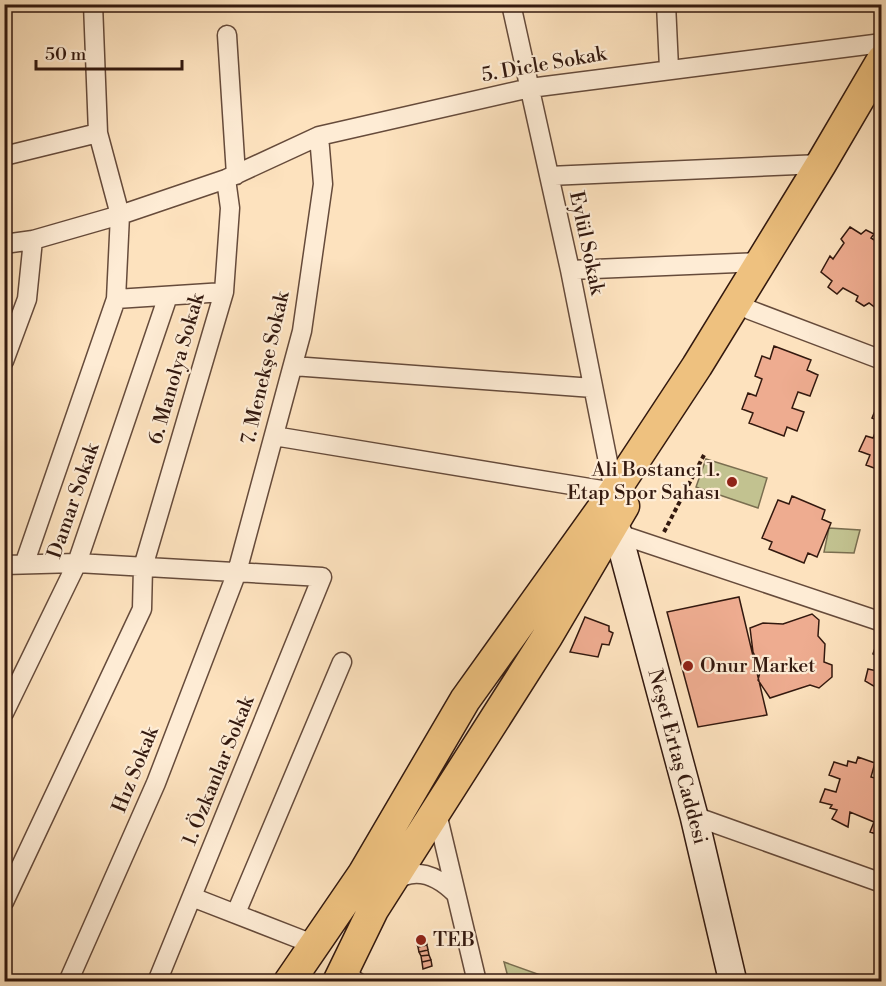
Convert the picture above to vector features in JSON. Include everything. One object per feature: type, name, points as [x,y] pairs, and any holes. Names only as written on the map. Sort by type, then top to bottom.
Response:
[{"type":"main road","points":[[289,981],[357,881],[465,700],[614,492],[822,164],[882,60]]},
{"type":"main road","points":[[350,977],[373,910],[614,532],[626,502],[684,412],[729,332],[750,310],[882,99]]},
{"type":"main road","name":"Neşet Ertaş Caddesi","points":[[614,532],[694,816],[733,981]]},
{"type":"main road","points":[[305,981],[330,945],[352,903],[357,881]]},
{"type":"street","points":[[25,562],[116,299],[120,215],[98,133],[93,4]]},
{"type":"street","name":"Eylül Sokak","points":[[511,4],[570,270],[614,492]]},
{"type":"street","points":[[666,4],[669,68]]},
{"type":"street","name":"6. Manolya Sokak","points":[[4,902],[142,609],[143,567],[224,292],[231,177],[227,35]]},
{"type":"street","name":"5. Dicle Sokak","points":[[4,244],[33,240],[120,215],[231,177],[319,136],[530,88],[669,68],[882,43]]},
{"type":"street","points":[[4,156],[98,133]]},
{"type":"street","name":"7. Menekşe Sokak","points":[[237,572],[302,331],[323,184],[319,136]]},
{"type":"street","points":[[549,176],[822,164]]},
{"type":"street","points":[[4,361],[27,299],[33,240]]},
{"type":"street","points":[[570,270],[761,262]]},
{"type":"street","points":[[116,299],[224,292]]},
{"type":"street","name":"Damar Sokak","points":[[4,713],[77,563],[168,296]]},
{"type":"street","points":[[750,310],[882,360]]},
{"type":"street","points":[[293,366],[593,388]]},
{"type":"street","points":[[274,436],[614,492]]},
{"type":"street","points":[[614,532],[882,622]]},
{"type":"street","points":[[4,565],[25,562],[77,563],[237,572]]},
{"type":"street","name":"1. Özkanlar Sokak","points":[[157,981],[322,577],[237,572]]},
{"type":"street","name":"Hız Sokak","points":[[68,981],[156,783],[237,572]]},
{"type":"street","points":[[236,914],[342,662]]},
{"type":"street","points":[[436,809],[477,981]]},
{"type":"street","points":[[694,816],[882,883]]},
{"type":"street","points":[[388,886],[402,875],[425,873],[445,882],[456,894]]},
{"type":"street","points":[[192,897],[305,941]]},
{"type":"path","points":[[657,546],[704,455]]},
{"type":"green space","name":"Ali Bostancı 1. Etap Spor Sahası","points":[[706,459],[767,478],[758,508],[696,487]]},
{"type":"green space","points":[[829,528],[860,530],[854,553],[824,552]]},
{"type":"green space","points":[[504,962],[557,981],[509,981]]},
{"type":"building","points":[[850,227],[861,234],[866,230],[874,234],[871,238],[882,245],[881,312],[869,303],[864,306],[856,301],[858,296],[843,288],[837,294],[828,287],[832,281],[821,272],[830,256],[833,259],[844,243],[841,239]]},
{"type":"building","points":[[774,346],[811,360],[807,370],[818,375],[810,396],[798,392],[792,408],[804,412],[797,431],[787,427],[784,436],[749,423],[753,413],[742,409],[748,393],[756,396],[762,379],[755,376],[762,356],[770,359]]},
{"type":"building","points":[[882,399],[882,471],[866,465],[870,455],[859,451],[866,436],[873,438],[880,421],[872,418]]},
{"type":"building","points":[[792,496],[825,510],[822,519],[831,523],[817,557],[808,553],[804,563],[769,549],[772,542],[762,538],[778,500],[789,504]]},
{"type":"building","points":[[739,597],[767,715],[698,727],[667,612]]},
{"type":"building","points":[[812,614],[819,620],[818,636],[825,644],[824,662],[832,665],[832,677],[819,688],[810,685],[770,698],[758,680],[761,668],[753,652],[750,628],[763,623],[783,624]]},
{"type":"building","points":[[585,617],[609,626],[609,631],[613,633],[609,645],[602,644],[598,657],[570,652]]},
{"type":"building","points":[[877,642],[882,643],[882,659],[873,654]]},
{"type":"building","points":[[868,669],[882,672],[882,691],[865,681]]},
{"type":"building","points":[[858,757],[875,763],[871,777],[882,780],[882,836],[870,832],[874,822],[850,812],[848,827],[832,819],[837,810],[830,808],[832,805],[820,802],[825,789],[836,792],[840,779],[829,775],[834,762],[847,766],[848,761],[856,763]]},
{"type":"building","name":"TEB","points":[[425,936],[426,941],[417,944],[416,939]]},
{"type":"building","points":[[426,941],[427,945],[418,947],[417,944]]},
{"type":"building","points":[[427,945],[428,950],[419,952],[418,947]]},
{"type":"building","points":[[428,950],[429,955],[421,956],[419,952]]},
{"type":"building","points":[[429,955],[431,960],[422,962],[421,956]]},
{"type":"building","points":[[431,960],[432,966],[423,969],[422,962]]},
{"type":"place","name":"Ali Bostancı 1. Etap Spor Sahası","points":[[732,482]]},
{"type":"place","name":"Onur Market","points":[[688,666]]},
{"type":"place","name":"TEB","points":[[421,940]]}]
